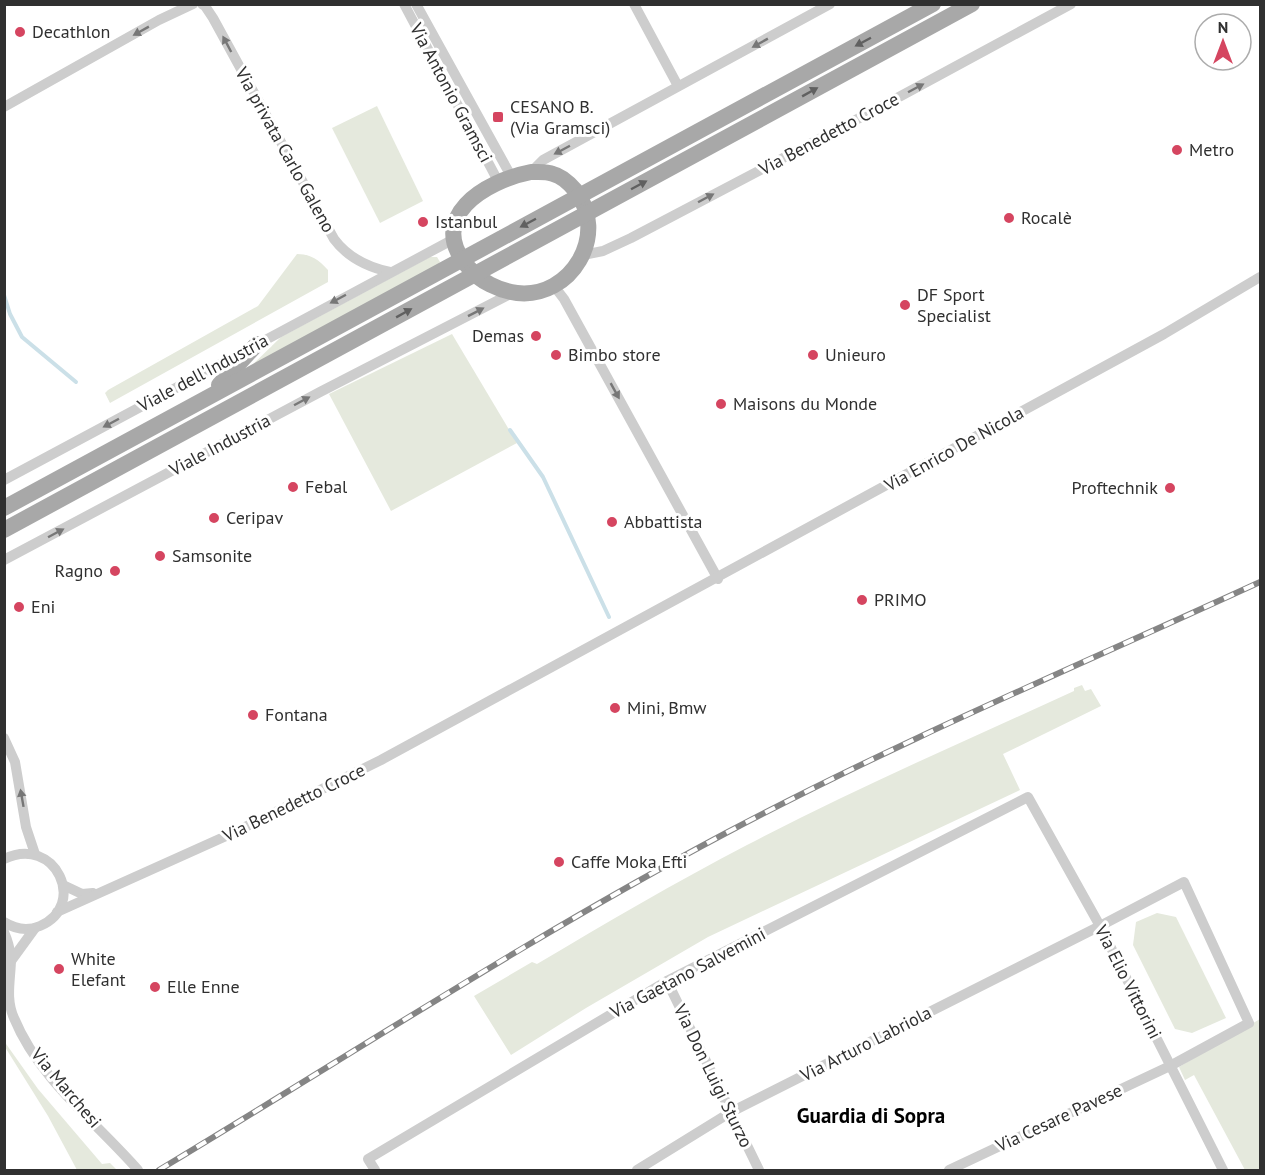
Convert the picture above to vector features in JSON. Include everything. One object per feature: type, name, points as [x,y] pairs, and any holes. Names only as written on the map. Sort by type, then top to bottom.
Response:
[{"type":"main road","points":[[4,508],[933,4]]},
{"type":"main road","points":[[4,530],[972,4]]},
{"type":"main road","points":[[531,172],[555,174],[563,178],[579,195],[587,213],[588,237],[583,255],[569,275],[554,286],[537,292],[514,292],[504,290],[474,275],[461,259],[452,240],[458,217],[473,197],[505,178],[531,172]]},
{"type":"main road","points":[[209,396],[257,344]]},
{"type":"street","points":[[4,107],[159,20],[193,4]]},
{"type":"street","name":"Via privata Carlo Galeno","points":[[202,4],[213,18],[334,239],[342,250],[356,260],[374,269],[390,272]]},
{"type":"street","name":"Via Antonio Gramsci","points":[[404,4],[505,178]]},
{"type":"street","name":"Via Antonio Gramsci","points":[[416,4],[505,178]]},
{"type":"street","points":[[634,4],[678,86]]},
{"type":"street","points":[[531,172],[543,160],[830,4]]},
{"type":"street","name":"Via Benedetto Croce","points":[[583,255],[603,251],[639,234],[1071,4]]},
{"type":"street","name":"Viale dell'Industria","points":[[4,480],[452,240]]},
{"type":"street","name":"Via Enrico De Nicola","points":[[484,705],[1190,320],[1260,277]]},
{"type":"street","points":[[554,286],[564,299],[718,579]]},
{"type":"street","name":"Via Enrico De Nicola","points":[[1190,320],[1260,286]]},
{"type":"street","name":"Viale Industria","points":[[4,561],[250,429],[514,292]]},
{"type":"street","name":"Via Benedetto Croce","points":[[11,961],[35,928],[51,919],[57,912],[236,832],[381,760],[484,705]]},
{"type":"street","points":[[4,738],[15,762],[26,827],[35,854]]},
{"type":"street","name":"Via Elio Vittorini","points":[[1028,796],[1100,926],[1223,1170]]},
{"type":"street","name":"Via Gaetano Salvemini","points":[[375,1170],[368,1159],[666,981],[1028,796]]},
{"type":"street","points":[[4,852],[5,859],[14,854],[35,854],[54,865],[63,885],[62,904],[57,912]]},
{"type":"street","name":"Via Arturo Labriola","points":[[637,1170],[731,1112],[1184,882],[1249,1023],[1170,1066]]},
{"type":"street","points":[[63,885],[82,894],[100,893]]},
{"type":"street","points":[[4,922],[22,929],[35,928]]},
{"type":"street","name":"Via Marchesi","points":[[4,932],[10,947],[9,998],[13,1017],[24,1037],[60,1088],[115,1143],[138,1170]]},
{"type":"street","name":"Via Don Luigi Sturzo","points":[[666,981],[759,1170]]},
{"type":"street","name":"Via Cesare Pavese","points":[[949,1170],[1170,1066]]},
{"type":"shaded area","points":[[377,106],[423,201],[380,223],[332,128]]},
{"type":"shaded area","points":[[297,254],[311,256],[321,263],[328,270],[328,282],[110,403],[105,393],[108,390],[258,306]]},
{"type":"shaded area","points":[[430,257],[437,257],[440,262],[436,268],[246,371],[281,337]]},
{"type":"shaded area","points":[[452,334],[517,443],[391,511],[329,394]]},
{"type":"shaded area","points":[[1082,685],[1085,691],[1091,689],[1101,706],[1003,754],[1020,790],[708,937],[511,1055],[474,996],[532,962],[537,964],[668,888],[787,824],[1074,691],[1074,688]]},
{"type":"shaded area","points":[[1157,913],[1176,917],[1226,1018],[1192,1033],[1175,1029],[1133,945],[1136,922]]},
{"type":"shaded area","points":[[1260,1019],[1260,1170],[1245,1170],[1194,1075],[1185,1080],[1179,1067]]},
{"type":"shaded area","points":[[4,1041],[38,1089],[102,1164],[110,1163],[117,1170],[77,1170],[48,1116],[5,1047]]},
{"type":"waterway","points":[[4,295],[10,314],[22,337],[76,382]]},
{"type":"waterway","points":[[510,430],[543,477],[609,617]]},
{"type":"railway","points":[[159,1170],[511,955],[726,833],[857,766],[1260,582]]},
{"type":"place","name":"Decathlon","points":[[20,32]]},
{"type":"place","name":"CESANO B. (Via Gramsci)","points":[[498,117]]},
{"type":"place","name":"Metro","points":[[1177,150]]},
{"type":"place","name":"Rocalè","points":[[1009,218]]},
{"type":"place","name":"Istanbul","points":[[423,222]]},
{"type":"place","name":"DF Sport Specialist","points":[[905,305]]},
{"type":"place","name":"Demas","points":[[536,336]]},
{"type":"place","name":"Bimbo store","points":[[556,355]]},
{"type":"place","name":"Unieuro","points":[[813,355]]},
{"type":"place","name":"Maisons du Monde","points":[[721,404]]},
{"type":"place","name":"Febal","points":[[293,487]]},
{"type":"place","name":"Proftechnik","points":[[1170,488]]},
{"type":"place","name":"Ceripav","points":[[214,518]]},
{"type":"place","name":"Abbattista","points":[[612,522]]},
{"type":"place","name":"Samsonite","points":[[160,556]]},
{"type":"place","name":"Ragno","points":[[115,571]]},
{"type":"place","name":"PRIMO","points":[[862,600]]},
{"type":"place","name":"Eni","points":[[19,607]]},
{"type":"place","name":"Mini, Bmw","points":[[615,708]]},
{"type":"place","name":"Fontana","points":[[253,715]]},
{"type":"place","name":"Caffe Moka Efti","points":[[559,862]]},
{"type":"place","name":"White Elefant","points":[[59,969]]},
{"type":"place","name":"Elle Enne","points":[[155,987]]},
{"type":"district","name":"Guardia di Sopra","points":[[871,1116]]}]
